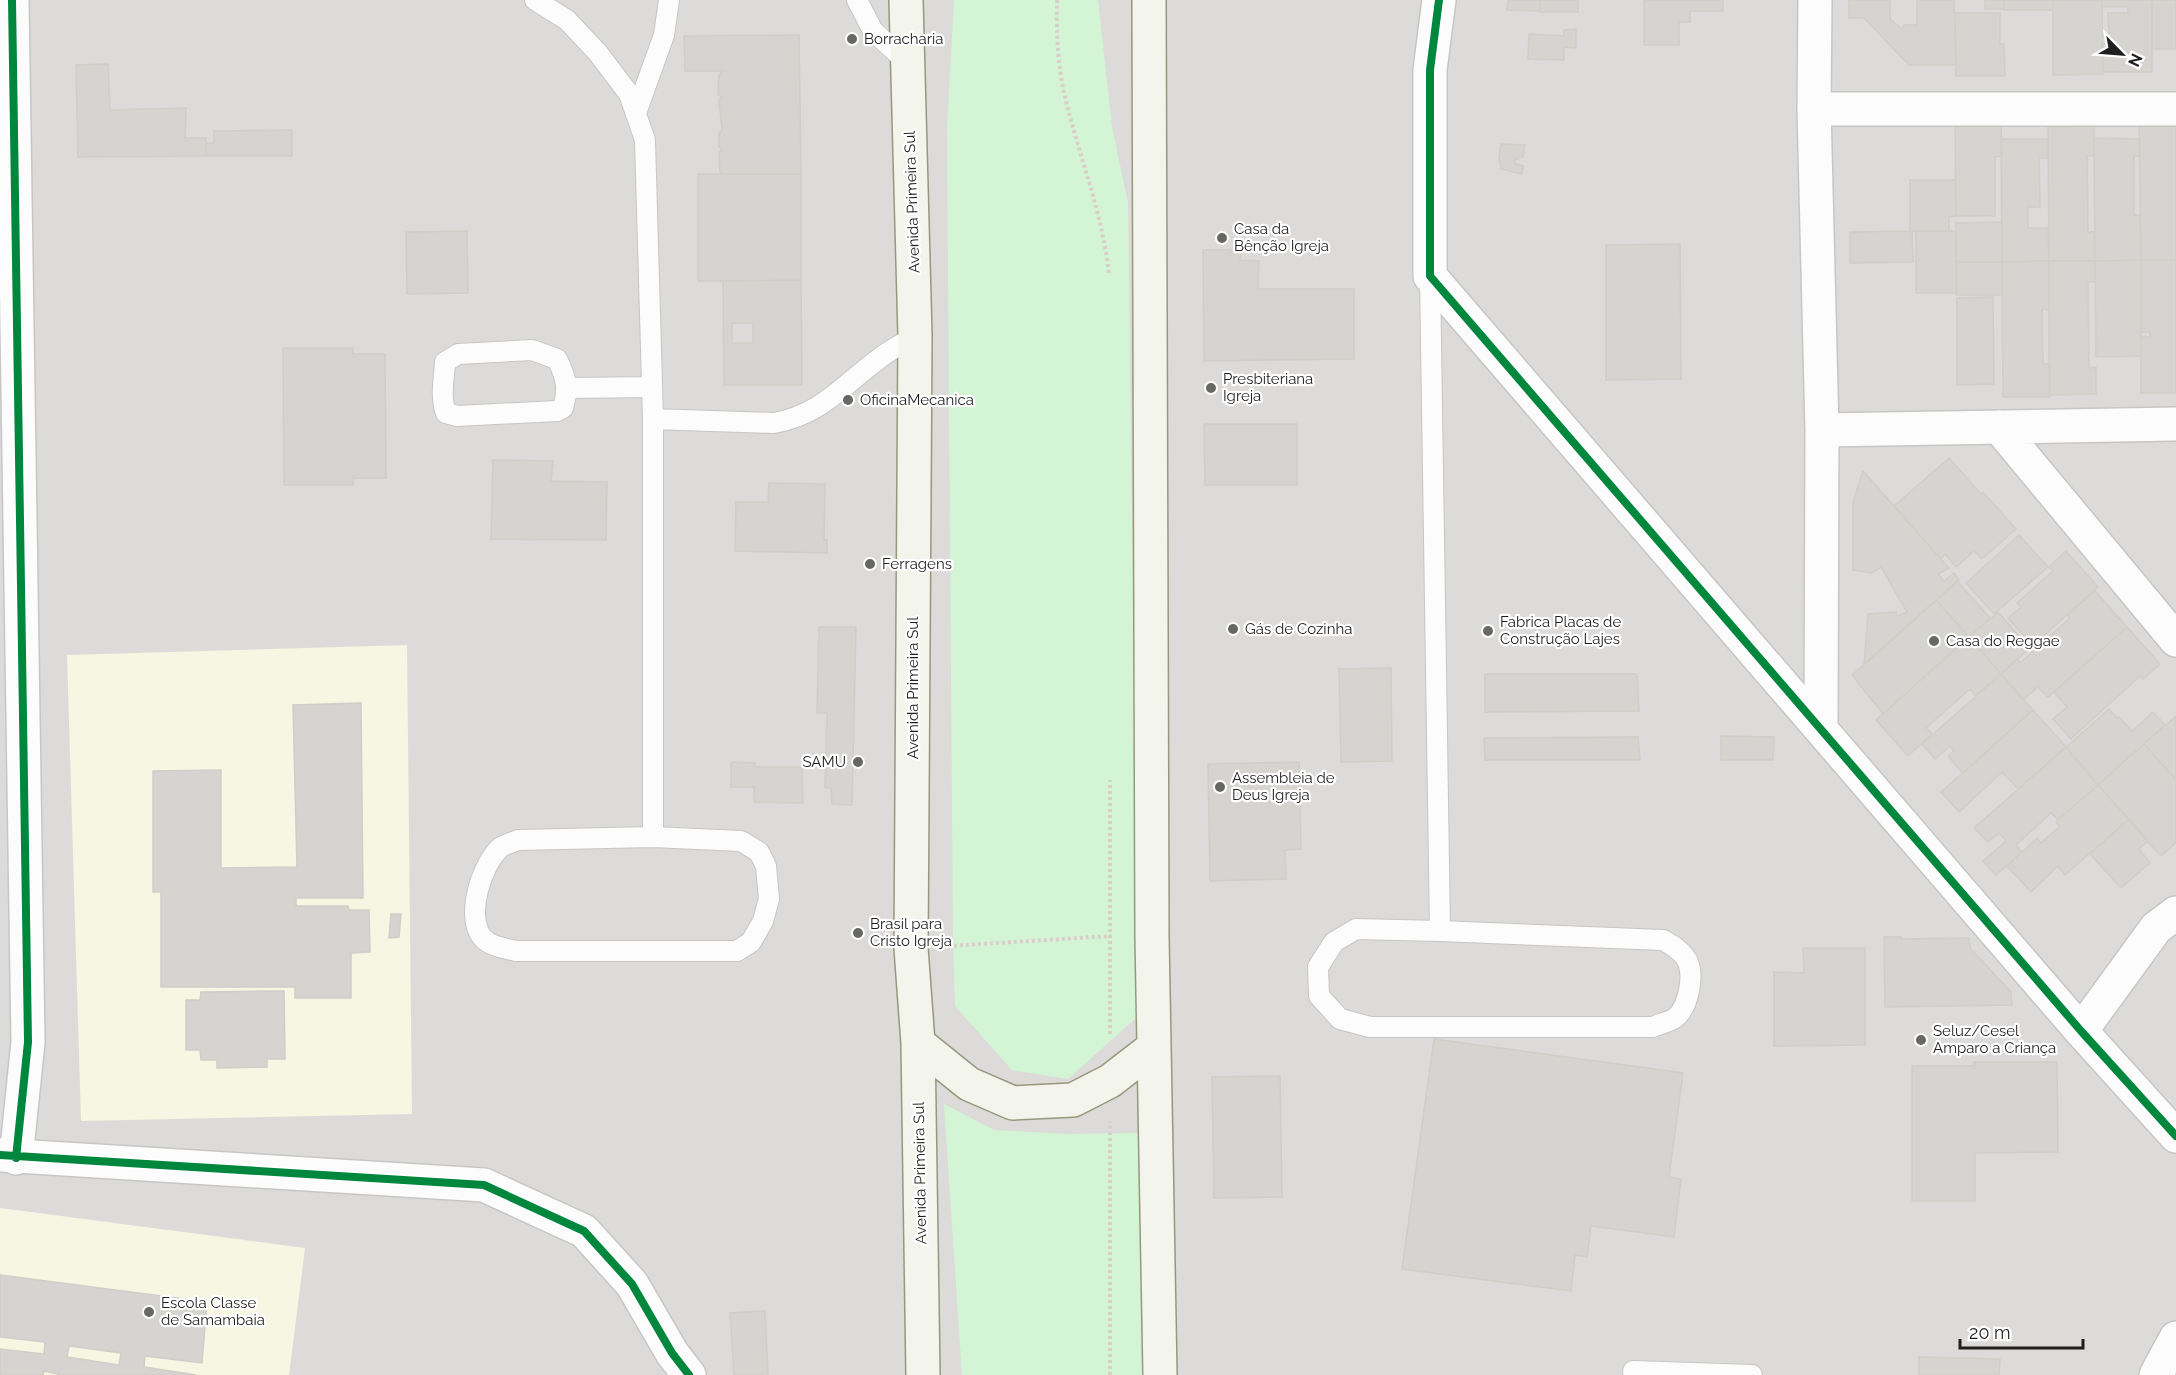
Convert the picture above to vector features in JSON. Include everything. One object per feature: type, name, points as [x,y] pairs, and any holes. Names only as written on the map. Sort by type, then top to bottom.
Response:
[{"type":"main road","name":"Avenida Primeira Sul","points":[[906,0],[915,336],[911,948],[918,1043],[923,1375]]},
{"type":"main road","points":[[1149,0],[1152,936],[1160,1375]]},
{"type":"main road","points":[[918,1043],[969,1083],[1013,1103],[1072,1100],[1110,1082],[1154,1047]]},
{"type":"street","points":[[12,0],[8,285],[13,839],[28,1042],[8,1156],[484,1185],[584,1231],[632,1284],[672,1353],[689,1375]]},
{"type":"street","points":[[1439,0],[1430,70],[1430,276],[2080,1030],[2176,1136]]},
{"type":"street","points":[[1815,0],[1822,429],[1821,728]]},
{"type":"street","points":[[1815,109],[2176,109]]},
{"type":"street","points":[[1822,429],[2176,424]]},
{"type":"street","points":[[1999,427],[2176,640]]},
{"type":"street","points":[[2080,1030],[2156,928],[2176,913]]},
{"type":"street","points":[[2156,1375],[2176,1338]]},
{"type":"lane","points":[[535,0],[567,20],[598,53],[629,94],[645,140],[653,419],[652,837]]},
{"type":"lane","points":[[636,113],[664,35],[669,0]]},
{"type":"lane","points":[[857,0],[873,31],[908,63]]},
{"type":"lane","points":[[1430,276],[1440,931]]},
{"type":"lane","points":[[653,419],[774,423],[794,420],[813,411],[877,360],[915,336]]},
{"type":"lane","points":[[532,350],[557,359],[568,388],[563,408],[557,411],[458,416],[446,413],[443,401],[445,362],[458,354],[532,350]]},
{"type":"lane","points":[[568,388],[652,387]]},
{"type":"lane","points":[[652,837],[741,841],[759,852],[766,866],[769,899],[763,921],[751,942],[737,951],[516,951],[498,947],[482,937],[476,922],[477,892],[486,866],[502,847],[519,840],[652,837]]},
{"type":"lane","points":[[1356,929],[1440,931],[1663,940],[1675,946],[1687,959],[1691,980],[1686,1002],[1675,1018],[1653,1027],[1370,1027],[1340,1019],[1319,996],[1318,967],[1334,942],[1356,929]]},
{"type":"lane","points":[[1633,1371],[1752,1375]]},
{"type":"path","points":[[1057,0],[1056,26],[1065,98],[1106,244],[1110,279]]},
{"type":"path","points":[[1110,769],[1110,1375]]},
{"type":"path","points":[[911,948],[1110,936],[1152,936]]},
{"type":"shaded area","points":[[0,0],[2176,0],[2176,1375],[0,1375]]},
{"type":"shaded area","points":[[407,645],[412,1114],[81,1121],[67,655]]},
{"type":"shaded area","name":"Escola Classe de Samambaia","points":[[0,1208],[305,1248],[289,1375],[0,1375]]},
{"type":"green space","points":[[954,0],[1098,0],[1112,127],[1128,203],[1138,1016],[1068,1079],[1012,1070],[955,1006],[947,131]]},
{"type":"green space","points":[[944,1104],[994,1130],[1067,1134],[1142,1133],[1144,1375],[962,1375]]},
{"type":"building","points":[[1508,0],[1540,0],[1540,11],[1507,10]]},
{"type":"building","points":[[1540,0],[1578,0],[1578,12],[1540,12]]},
{"type":"building","points":[[1644,0],[1723,0],[1723,11],[1690,11],[1690,22],[1679,22],[1679,45],[1644,45]]},
{"type":"building","points":[[1849,0],[1890,0],[1890,19],[1902,29],[1904,25],[1917,25],[1917,0],[1954,0],[1956,65],[1909,65],[1864,18],[1849,18]]},
{"type":"building","points":[[1985,0],[2004,0],[2004,9],[1985,9]]},
{"type":"building","points":[[2004,0],[2053,0],[2053,10],[2004,10]]},
{"type":"building","points":[[2053,0],[2102,0],[2103,74],[2053,75]]},
{"type":"building","points":[[2102,0],[2152,0],[2152,72],[2103,72],[2102,44],[2109,44],[2108,13],[2128,13],[2128,7],[2102,7]]},
{"type":"building","points":[[2152,0],[2176,0],[2176,49],[2152,49]]},
{"type":"building","points":[[1955,13],[2000,13],[2000,44],[2004,44],[2005,76],[1956,76]]},
{"type":"building","points":[[1576,29],[1576,48],[1564,47],[1564,60],[1528,59],[1529,34],[1564,36],[1564,30]]},
{"type":"building","points":[[799,35],[801,174],[723,174],[720,172],[719,153],[722,149],[719,147],[719,133],[722,130],[719,100],[722,98],[718,94],[719,75],[722,71],[685,71],[684,36]]},
{"type":"building","points":[[108,64],[110,110],[186,108],[185,138],[206,138],[206,156],[78,157],[76,65]]},
{"type":"building","points":[[1955,123],[2001,123],[2002,156],[1995,157],[1995,216],[1956,216]]},
{"type":"building","points":[[2139,125],[2176,125],[2176,260],[2141,260]]},
{"type":"building","points":[[2094,126],[2094,156],[2087,156],[2088,232],[2094,232],[2095,261],[2049,261],[2048,127]]},
{"type":"building","points":[[292,130],[292,156],[206,156],[206,143],[214,143],[214,131]]},
{"type":"building","points":[[2094,138],[2140,139],[2140,156],[2134,156],[2134,215],[2140,215],[2141,260],[2095,261]]},
{"type":"building","points":[[2001,139],[2047,139],[2048,158],[2039,158],[2040,207],[2028,207],[2028,228],[2048,228],[2049,261],[2002,262]]},
{"type":"building","points":[[1501,144],[1525,145],[1523,157],[1519,156],[1514,163],[1523,166],[1522,174],[1501,169],[1499,158]]},
{"type":"building","points":[[698,174],[801,174],[801,280],[698,281]]},
{"type":"building","points":[[1910,180],[1955,180],[1956,216],[1949,217],[1949,231],[1910,231]]},
{"type":"building","points":[[2002,222],[2002,262],[1956,262],[1956,223]]},
{"type":"building","points":[[467,231],[468,293],[407,294],[406,232]]},
{"type":"building","points":[[1912,231],[1913,262],[1850,263],[1850,232]]},
{"type":"building","points":[[1916,231],[1956,231],[1957,293],[1916,293]]},
{"type":"building","points":[[1680,244],[1681,379],[1606,380],[1606,245]]},
{"type":"building","points":[[1203,250],[1231,250],[1230,252],[1241,253],[1240,260],[1259,261],[1258,289],[1354,289],[1354,359],[1204,361]]},
{"type":"building","points":[[2141,260],[2141,356],[2096,357],[2095,261]]},
{"type":"building","points":[[2141,260],[2176,260],[2176,393],[2141,393],[2141,337],[2150,337],[2150,332],[2141,332]]},
{"type":"building","points":[[2049,261],[2095,261],[2095,282],[2088,282],[2089,368],[2096,367],[2096,394],[2049,395]]},
{"type":"building","points":[[2049,261],[2049,310],[2042,309],[2043,364],[2050,364],[2050,397],[2003,397],[2002,262]]},
{"type":"building","points":[[1956,262],[2002,262],[2002,295],[1956,295]]},
{"type":"building","points":[[801,280],[802,385],[724,385],[723,281]],"holes":[[[732,323],[753,323],[753,343],[732,343]]]},
{"type":"building","points":[[1993,297],[1994,384],[1957,385],[1957,298]]},
{"type":"building","points":[[283,348],[353,348],[353,354],[385,354],[386,478],[354,478],[353,485],[284,485]]},
{"type":"building","points":[[1204,424],[1297,424],[1297,485],[1205,485]]},
{"type":"building","points":[[1949,458],[2016,529],[1982,559],[1974,551],[1956,567],[1945,554],[1941,559],[1894,506]]},
{"type":"building","points":[[493,460],[553,461],[551,481],[607,482],[606,540],[491,539]]},
{"type":"building","points":[[1863,471],[1949,568],[1938,574],[1944,581],[1954,573],[1959,580],[1864,665],[1868,614],[1896,612],[1897,616],[1907,612],[1881,567],[1872,573],[1853,570],[1853,502]]},
{"type":"building","points":[[769,483],[825,484],[824,540],[827,540],[827,553],[735,551],[736,502],[768,502]]},
{"type":"building","points":[[2019,535],[2048,567],[1994,614],[1966,583]]},
{"type":"building","points":[[2066,551],[2098,587],[2001,674],[1969,637],[1998,612],[2021,638],[2024,636],[2008,618],[2021,607],[2017,603],[2053,571],[2049,567]]},
{"type":"building","points":[[1957,581],[1990,618],[1969,637],[1936,600]]},
{"type":"building","points":[[2095,591],[2127,627],[2048,697],[2038,687],[2023,700],[2001,674],[2017,659],[2020,663],[2070,618],[2067,615]]},
{"type":"building","points":[[1936,600],[1969,637],[1883,714],[1852,675]]},
{"type":"building","points":[[819,627],[856,627],[852,805],[832,804],[831,788],[825,788],[827,713],[817,713]]},
{"type":"building","points":[[2127,627],[2160,664],[2143,679],[2140,676],[2071,739],[2053,719],[2067,707],[2054,692]]},
{"type":"building","points":[[1969,637],[2001,674],[1975,696],[1970,689],[1926,728],[1932,734],[1908,756],[1876,720]]},
{"type":"building","points":[[1391,668],[1392,761],[1341,762],[1339,669]]},
{"type":"building","points":[[1485,674],[1637,674],[1639,711],[1485,712]]},
{"type":"building","points":[[2001,674],[2033,710],[1963,773],[1948,756],[1954,751],[1950,746],[1935,759],[1922,744]]},
{"type":"building","points":[[361,703],[363,898],[296,898],[296,906],[348,906],[349,910],[369,910],[370,952],[351,953],[351,998],[295,998],[295,987],[161,987],[161,892],[153,892],[153,771],[221,770],[221,868],[297,867],[293,705]]},
{"type":"building","points":[[2109,709],[2132,731],[2153,712],[2165,725],[2098,785],[2066,747]]},
{"type":"building","points":[[2033,710],[2066,747],[2018,789],[2002,772],[1959,812],[1941,792]]},
{"type":"building","points":[[2176,716],[2176,780],[2144,744]]},
{"type":"building","points":[[1721,736],[1774,737],[1773,760],[1721,760]]},
{"type":"building","points":[[1638,737],[1640,760],[1485,760],[1484,738]]},
{"type":"building","points":[[2144,744],[2176,780],[2176,843],[2161,856],[2098,785]]},
{"type":"building","points":[[2066,747],[2098,785],[2058,820],[2051,813],[2016,845],[2022,852],[1996,875],[1983,861],[2006,841],[1999,833],[1988,842],[1974,828]]},
{"type":"building","points":[[731,762],[755,763],[754,767],[802,767],[803,803],[754,802],[754,787],[731,787]]},
{"type":"building","points":[[1299,762],[1301,849],[1285,850],[1286,879],[1210,881],[1208,764]]},
{"type":"building","points":[[2098,785],[2129,819],[2065,875],[2058,866],[2031,892],[2007,866],[2037,838],[2041,843],[2060,826],[2056,822]]},
{"type":"building","points":[[2129,819],[2148,841],[2139,849],[2150,863],[2121,888],[2090,854]]},
{"type":"building","points":[[391,914],[401,914],[399,937],[389,938]]},
{"type":"building","points":[[1884,937],[1969,938],[1970,948],[2011,992],[2012,1005],[1885,1007]]},
{"type":"building","points":[[1803,948],[1865,948],[1865,1045],[1774,1046],[1774,972],[1804,973]]},
{"type":"building","points":[[284,991],[285,1059],[267,1059],[267,1067],[217,1068],[217,1060],[201,1060],[200,1050],[186,1050],[186,1000],[200,1000],[201,992]]},
{"type":"building","points":[[1434,1039],[1683,1073],[1669,1177],[1681,1179],[1674,1237],[1591,1226],[1587,1257],[1575,1255],[1571,1291],[1402,1269]]},
{"type":"building","points":[[1974,1062],[2057,1062],[2058,1152],[1975,1153],[1975,1201],[1912,1201],[1912,1066],[1974,1066]]},
{"type":"building","points":[[1280,1076],[1282,1197],[1214,1198],[1212,1077]]},
{"type":"building","points":[[0,1275],[207,1302],[202,1363],[145,1356],[144,1367],[196,1375],[62,1375],[44,1371],[43,1375],[0,1375],[0,1349],[44,1354],[45,1342],[0,1337]],"holes":[[[69,1346],[121,1353],[119,1365],[67,1357]]]},
{"type":"building","points":[[765,1311],[768,1375],[734,1375],[730,1313]]},
{"type":"building","points":[[1919,1357],[2000,1359],[1999,1375],[1919,1375]]},
{"type":"cycle path","points":[[12,0],[28,1042],[16,1158]]},
{"type":"cycle path","points":[[1439,0],[1430,70],[1430,276],[2081,1031],[2176,1136]]},
{"type":"cycle path","points":[[0,1155],[484,1185],[584,1231],[632,1284],[672,1353],[689,1375]]},
{"type":"place","name":"Borracharia","points":[[852,39]]},
{"type":"place","name":"Casa da Bênção Igreja","points":[[1222,238]]},
{"type":"place","name":"Presbiteriana Igreja","points":[[1211,388]]},
{"type":"place","name":"OficinaMecanica","points":[[848,400]]},
{"type":"place","name":"Ferragens","points":[[870,564]]},
{"type":"place","name":"Gás de Cozinha","points":[[1233,629]]},
{"type":"place","name":"Fabrica Placas de Construção Lajes","points":[[1488,631]]},
{"type":"place","name":"Casa do Reggae","points":[[1934,641]]},
{"type":"place","name":"SAMU","points":[[858,762]]},
{"type":"place","name":"Assembleia de Deus Igreja","points":[[1220,787]]},
{"type":"place","name":"Brasil para Cristo Igreja","points":[[858,933]]},
{"type":"place","name":"Seluz/Cesel Amparo a Criança","points":[[1921,1040]]},
{"type":"place","name":"Escola Classe de Samambaia","points":[[149,1312]]}]
